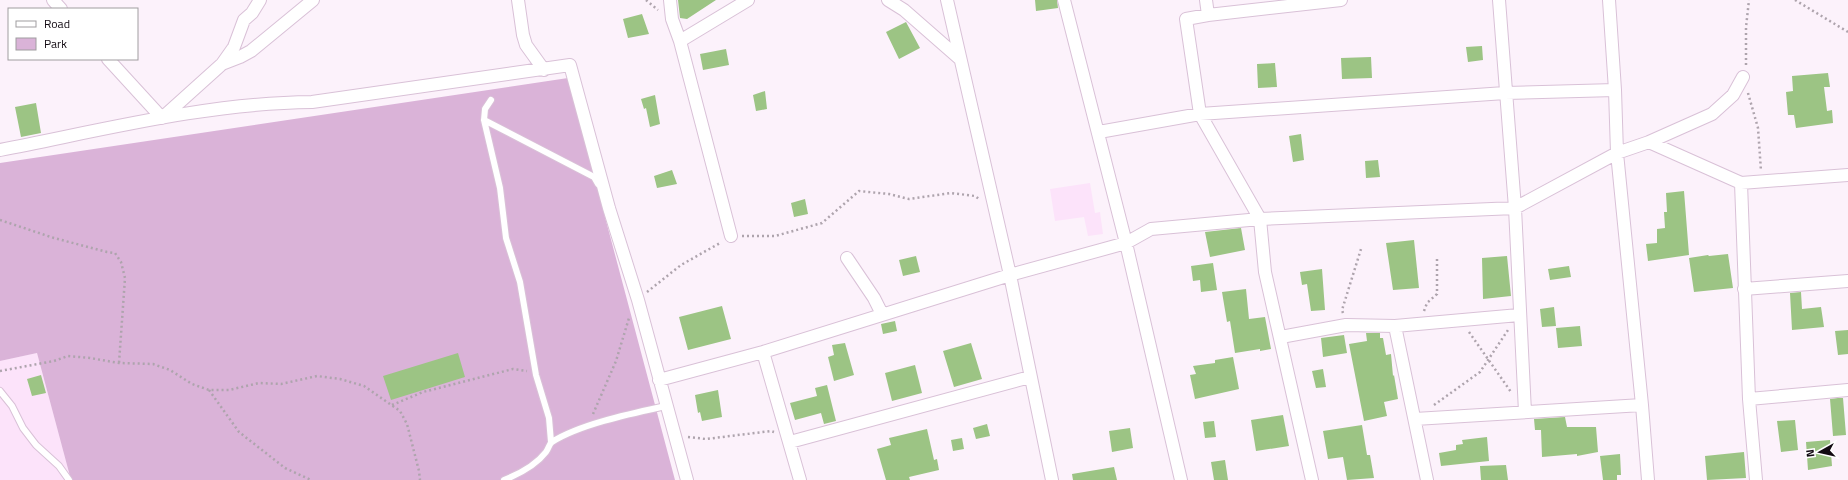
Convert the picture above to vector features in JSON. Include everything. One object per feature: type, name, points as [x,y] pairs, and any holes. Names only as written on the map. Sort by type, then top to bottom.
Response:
[{"type":"street","points":[[53,0],[61,8]]},
{"type":"street","points":[[162,118],[222,64],[234,47],[244,20],[252,14],[260,0]]},
{"type":"street","points":[[222,64],[251,51],[313,0]]},
{"type":"street","points":[[518,0],[522,36],[526,45],[544,70]]},
{"type":"street","points":[[670,0],[672,19],[680,42],[731,236]]},
{"type":"street","points":[[680,42],[748,0]]},
{"type":"street","points":[[888,0],[904,10],[960,59]]},
{"type":"street","points":[[947,0],[1010,275],[1050,480]]},
{"type":"street","points":[[1064,0],[1099,132],[1181,480]]},
{"type":"street","points":[[1206,0],[1208,15]]},
{"type":"street","points":[[1312,480],[1281,337],[1265,272],[1260,220],[1200,114],[1186,19],[1208,15],[1341,0]]},
{"type":"street","points":[[1499,0],[1515,208],[1519,315],[1525,412]]},
{"type":"street","points":[[1609,0],[1615,90],[1617,153],[1648,480]]},
{"type":"street","points":[[109,60],[162,118]]},
{"type":"street","points":[[0,150],[162,118],[270,102],[312,102],[544,70],[570,65],[609,208],[638,300],[687,480]]},
{"type":"street","points":[[659,380],[763,352],[1010,275],[1126,243],[1151,229],[1260,220],[1515,208],[1617,153],[1649,142],[1712,114],[1733,94],[1743,77]]},
{"type":"street","points":[[1099,132],[1200,114],[1505,93],[1615,90]]},
{"type":"street","points":[[1649,142],[1741,184],[1761,181],[1848,176]]},
{"type":"street","points":[[1741,184],[1749,399],[1756,480]]},
{"type":"street","points":[[847,258],[874,298],[882,314]]},
{"type":"street","points":[[1744,289],[1848,281]]},
{"type":"street","points":[[1281,337],[1346,325],[1395,326],[1460,319],[1519,315]]},
{"type":"street","points":[[1395,326],[1427,480]]},
{"type":"street","points":[[763,352],[800,480]]},
{"type":"street","points":[[790,442],[1030,377]]},
{"type":"street","points":[[1749,399],[1848,390]]},
{"type":"street","points":[[1414,419],[1642,405]]},
{"type":"lane","points":[[491,100],[485,109],[484,120],[500,188],[506,238],[520,282],[536,375],[549,418],[551,442],[547,451],[521,473],[504,480]]},
{"type":"lane","points":[[484,120],[594,177],[609,208]]},
{"type":"lane","points":[[0,391],[12,406],[23,428],[36,445],[63,471],[69,480]]},
{"type":"lane","points":[[551,442],[588,426],[632,413],[666,406]]},
{"type":"path","points":[[1749,0],[1746,27],[1747,63],[1743,77],[1758,128],[1761,181]]},
{"type":"path","points":[[1795,0],[1848,32]]},
{"type":"path","points":[[588,426],[616,361],[629,319],[637,309],[638,300],[681,265],[731,236],[775,236],[822,223],[859,191],[890,194],[909,198],[952,193],[975,196],[994,209]]},
{"type":"path","points":[[0,220],[54,238],[115,253],[121,262],[125,278],[119,363]]},
{"type":"path","points":[[1342,310],[1361,249]]},
{"type":"path","points":[[1421,323],[1426,304],[1436,294],[1437,258]]},
{"type":"path","points":[[1432,406],[1480,372],[1519,315]]},
{"type":"path","points":[[1460,319],[1512,393]]},
{"type":"path","points":[[0,372],[54,361],[68,356],[119,363],[153,364],[170,370],[192,384],[208,390],[229,390],[259,382],[281,384],[318,376],[340,379],[364,386],[400,411],[407,424],[420,480]]},
{"type":"path","points":[[392,405],[423,392],[513,369],[522,369],[536,375]]},
{"type":"path","points":[[208,390],[239,432],[286,468],[311,480]]},
{"type":"path","points":[[674,436],[706,439],[771,431],[790,442]]},
{"type":"shaded area","points":[[1090,183],[1095,213],[1100,212],[1103,234],[1088,236],[1084,217],[1055,221],[1050,189]]},
{"type":"shaded area","points":[[37,353],[71,480],[0,480],[0,361]]},
{"type":"green space","points":[[568,78],[675,480],[71,480],[37,353],[0,361],[0,163]]},
{"type":"building","points":[[678,0],[716,0],[687,19],[680,18]]},
{"type":"building","points":[[1035,0],[1057,0],[1058,8],[1036,11]]},
{"type":"building","points":[[642,14],[649,34],[628,38],[623,19]]},
{"type":"building","points":[[906,22],[920,48],[899,59],[886,32]]},
{"type":"building","points":[[1482,46],[1483,60],[1468,62],[1466,47]]},
{"type":"building","points":[[726,49],[729,65],[703,70],[700,54]]},
{"type":"building","points":[[1371,57],[1372,78],[1342,79],[1341,58]]},
{"type":"building","points":[[1275,63],[1277,87],[1258,88],[1257,64]]},
{"type":"building","points":[[1828,73],[1830,87],[1824,87],[1827,111],[1832,110],[1833,123],[1796,128],[1794,115],[1788,115],[1786,92],[1793,91],[1792,76]]},
{"type":"building","points":[[765,91],[767,109],[756,111],[753,95]]},
{"type":"building","points":[[655,95],[660,124],[650,127],[646,108],[644,109],[641,99]]},
{"type":"building","points":[[36,103],[41,133],[21,137],[15,107]]},
{"type":"building","points":[[1301,134],[1304,160],[1293,162],[1289,136]]},
{"type":"building","points":[[1378,160],[1380,177],[1366,178],[1365,161]]},
{"type":"building","points":[[672,170],[677,184],[657,188],[654,176]]},
{"type":"building","points":[[1684,191],[1689,255],[1648,261],[1646,244],[1657,243],[1657,229],[1665,228],[1664,212],[1667,212],[1666,193]]},
{"type":"building","points":[[805,199],[808,214],[794,217],[791,203]]},
{"type":"building","points":[[1241,228],[1245,250],[1210,257],[1205,232]]},
{"type":"building","points":[[1414,240],[1419,288],[1393,290],[1386,243]]},
{"type":"building","points":[[1728,254],[1733,288],[1694,292],[1689,258]]},
{"type":"building","points":[[916,256],[920,272],[903,276],[899,260]]},
{"type":"building","points":[[1507,256],[1511,296],[1483,299],[1482,258]]},
{"type":"building","points":[[1213,263],[1217,290],[1201,292],[1200,280],[1193,281],[1191,266]]},
{"type":"building","points":[[1569,266],[1571,277],[1550,280],[1548,269]]},
{"type":"building","points":[[1322,269],[1325,310],[1311,311],[1307,284],[1302,285],[1300,272]]},
{"type":"building","points":[[1246,289],[1249,319],[1265,317],[1271,349],[1260,351],[1260,349],[1235,353],[1230,321],[1227,322],[1222,292]]},
{"type":"building","points":[[1801,292],[1802,309],[1821,307],[1824,327],[1792,330],[1790,293]]},
{"type":"building","points":[[722,306],[731,339],[688,350],[679,317]]},
{"type":"building","points":[[1554,307],[1556,326],[1542,327],[1540,309]]},
{"type":"building","points":[[895,321],[897,331],[883,334],[881,324]]},
{"type":"building","points":[[1580,326],[1582,346],[1558,348],[1556,328]]},
{"type":"building","points":[[1848,330],[1848,354],[1838,355],[1835,331]]},
{"type":"building","points":[[1366,333],[1380,333],[1380,338],[1383,338],[1386,355],[1391,354],[1393,376],[1394,375],[1398,399],[1384,402],[1387,416],[1364,421],[1349,344],[1367,341]]},
{"type":"building","points":[[1344,335],[1347,353],[1323,357],[1321,338]]},
{"type":"building","points":[[845,343],[854,375],[834,381],[828,357],[834,355],[832,345]]},
{"type":"building","points":[[971,343],[982,379],[954,387],[943,351]]},
{"type":"building","points":[[458,353],[465,377],[391,400],[383,376]]},
{"type":"building","points":[[1233,357],[1239,389],[1195,399],[1190,375],[1196,374],[1193,366],[1215,363],[1215,360]]},
{"type":"building","points":[[915,365],[922,393],[892,401],[885,373]]},
{"type":"building","points":[[1323,369],[1326,387],[1316,388],[1312,371]]},
{"type":"building","points":[[41,375],[46,393],[32,396],[27,379]]},
{"type":"building","points":[[827,385],[836,421],[824,424],[821,413],[795,420],[790,403],[817,396],[815,388]]},
{"type":"building","points":[[718,390],[722,417],[702,421],[700,412],[698,413],[695,395]]},
{"type":"building","points":[[1843,398],[1846,435],[1833,436],[1830,399]]},
{"type":"building","points":[[1283,415],[1289,446],[1256,451],[1251,420]]},
{"type":"building","points":[[1565,417],[1567,427],[1596,427],[1598,452],[1577,456],[1577,454],[1542,457],[1541,430],[1535,430],[1534,419]]},
{"type":"building","points":[[1795,420],[1798,450],[1781,452],[1777,421]]},
{"type":"building","points":[[1214,421],[1216,437],[1205,438],[1203,422]]},
{"type":"building","points":[[987,424],[990,436],[976,439],[973,428]]},
{"type":"building","points":[[1362,425],[1367,455],[1370,455],[1374,478],[1347,480],[1343,457],[1328,459],[1323,431]]},
{"type":"building","points":[[1130,428],[1133,448],[1112,452],[1109,431]]},
{"type":"building","points":[[927,429],[934,460],[937,459],[939,470],[909,477],[910,480],[886,480],[877,449],[891,445],[889,438]]},
{"type":"building","points":[[1487,437],[1489,461],[1441,466],[1439,453],[1456,450],[1456,445],[1463,444],[1462,440]]},
{"type":"building","points":[[962,438],[964,449],[953,451],[951,440]]},
{"type":"building","points":[[1830,440],[1832,466],[1808,470],[1806,442]]},
{"type":"building","points":[[1744,452],[1746,478],[1707,480],[1705,456]]},
{"type":"building","points":[[1620,454],[1621,475],[1617,475],[1617,480],[1603,480],[1600,456]]},
{"type":"building","points":[[1225,460],[1228,480],[1214,480],[1211,462]]},
{"type":"building","points":[[1506,465],[1508,480],[1481,480],[1480,466]]},
{"type":"building","points":[[1114,467],[1117,480],[1073,480],[1072,474]]}]
